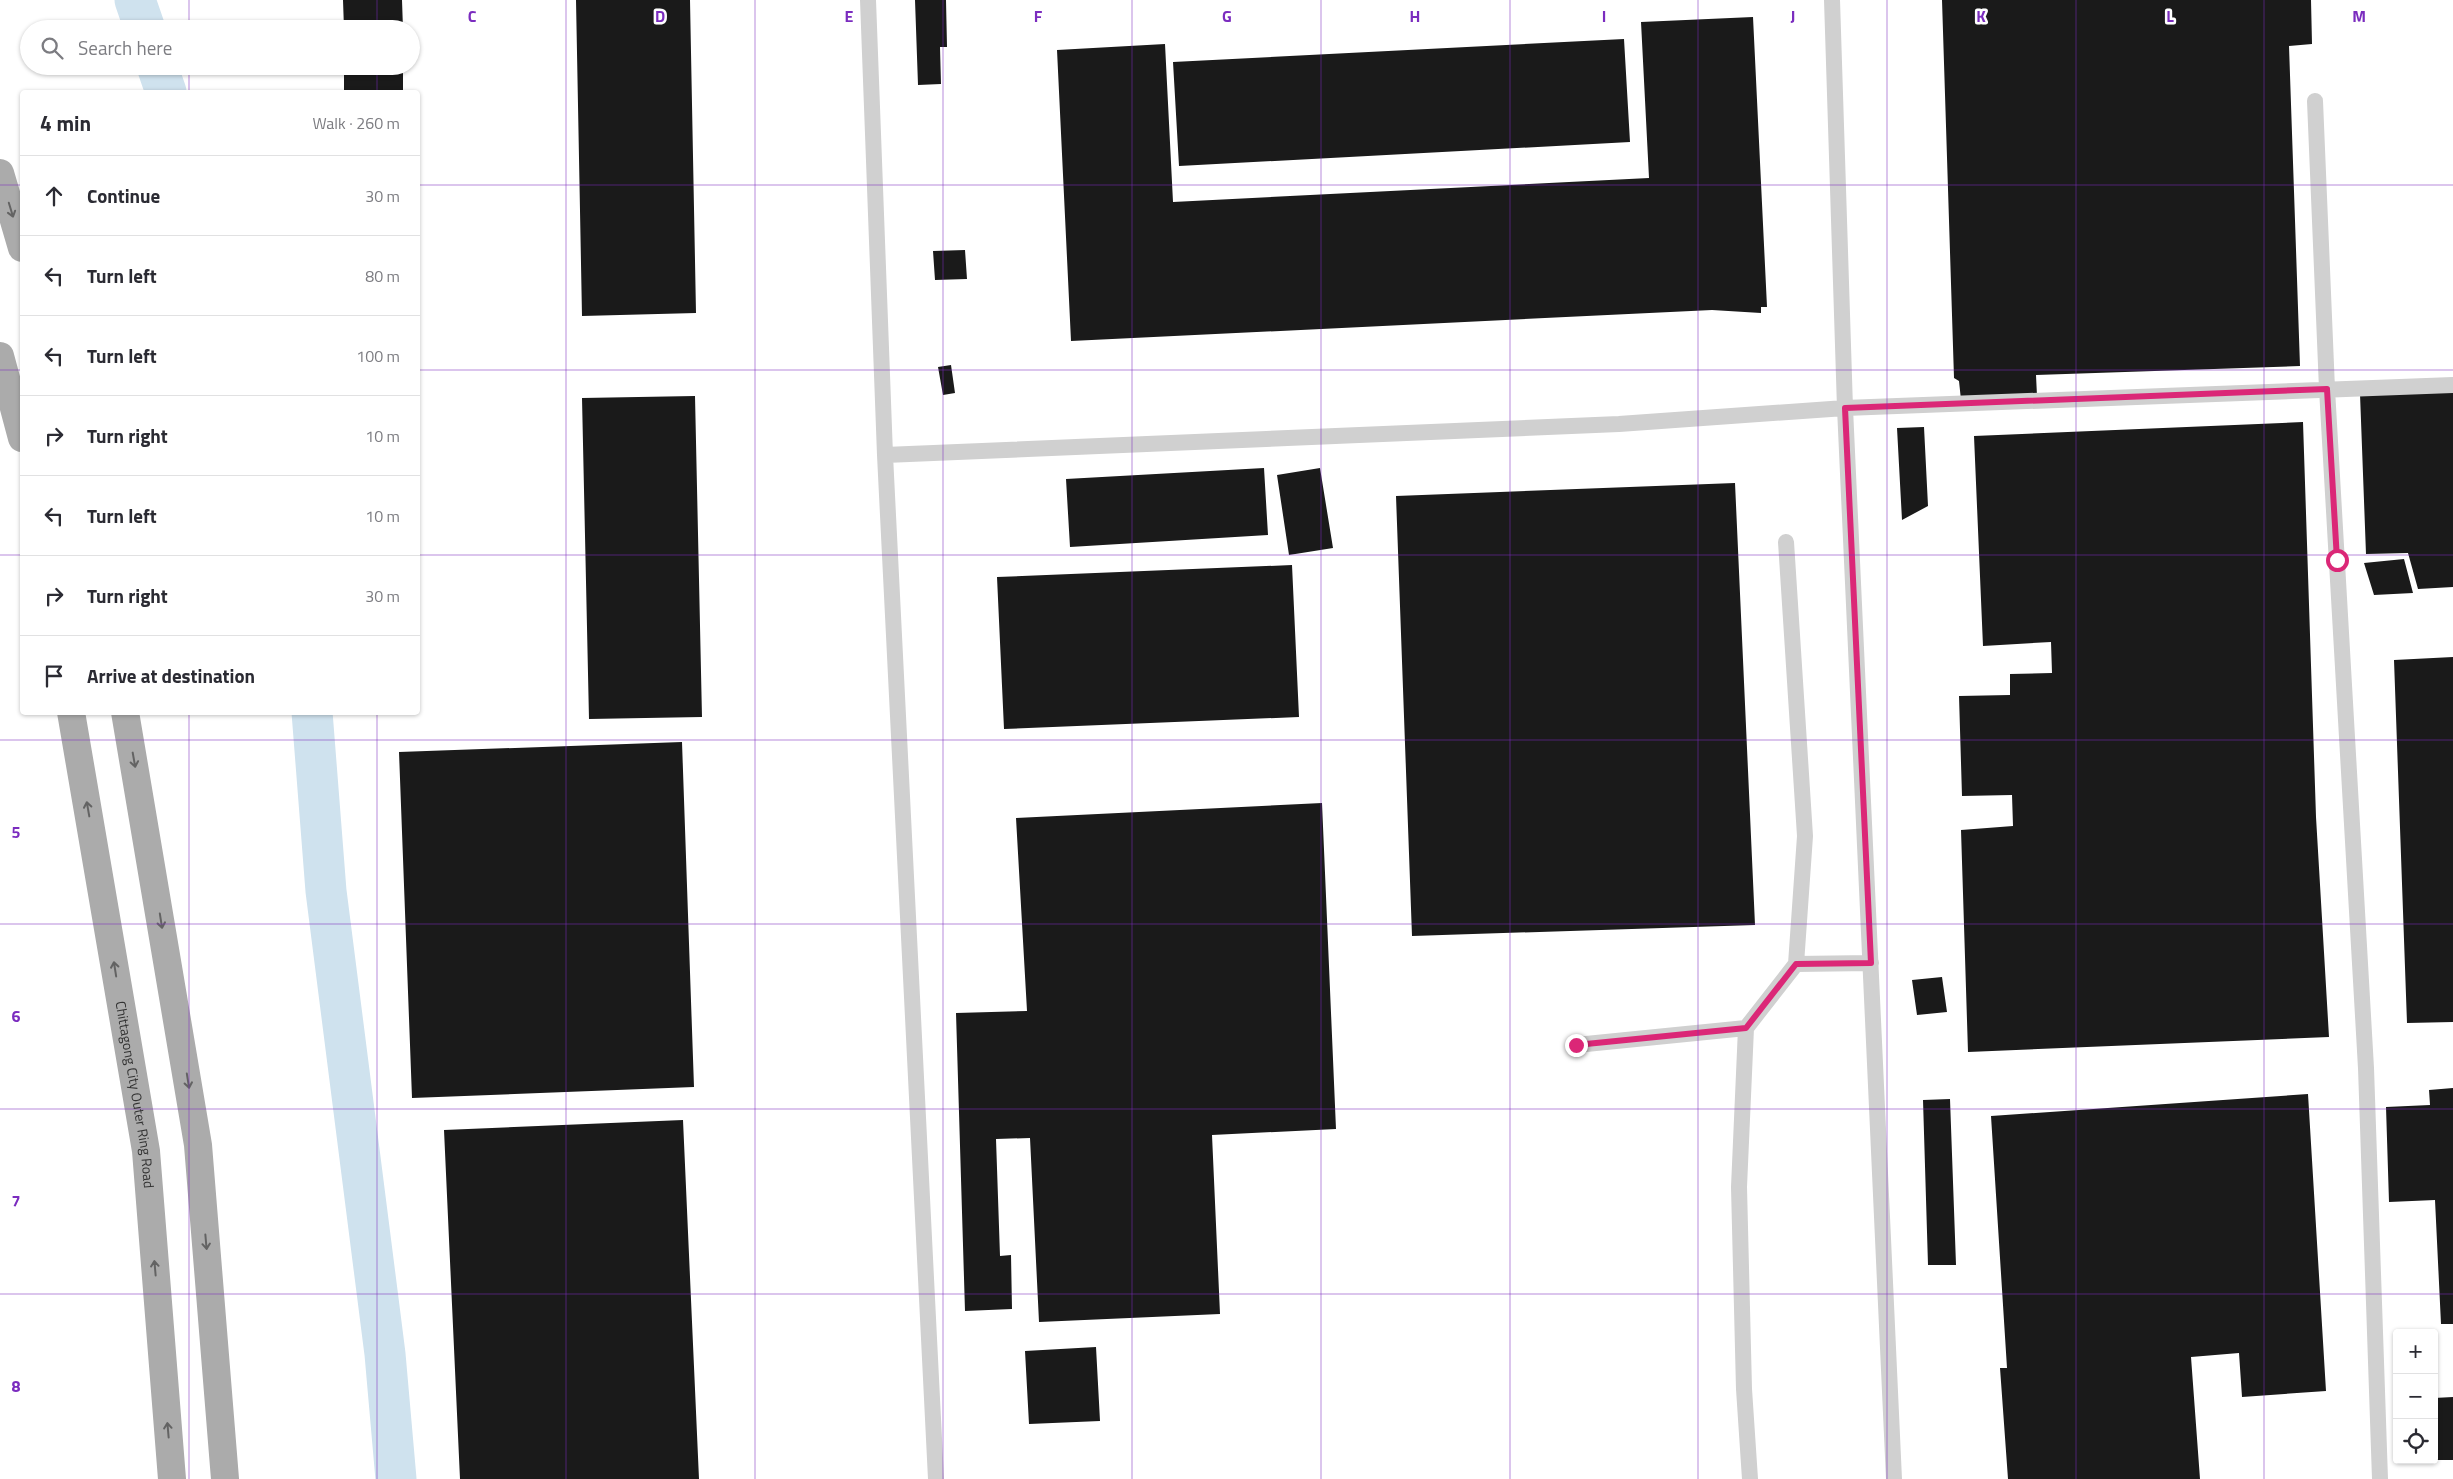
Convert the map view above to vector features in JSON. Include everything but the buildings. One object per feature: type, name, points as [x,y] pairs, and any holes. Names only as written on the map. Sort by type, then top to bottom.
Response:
[{"type":"main road","points":[[0,172],[20,241]]},
{"type":"main road","points":[[0,356],[20,431]]},
{"type":"main road","name":"Chittagong City Outer Ring Road","points":[[72,715],[146,1151],[172,1479]]},
{"type":"main road","points":[[126,715],[198,1145],[225,1479]]},
{"type":"lane","points":[[868,0],[885,455],[936,1479]]},
{"type":"lane","points":[[1832,0],[1845,408],[1894,1479]]},
{"type":"lane","points":[[2315,101],[2327,389],[2366,1068],[2380,1479]]},
{"type":"lane","points":[[885,455],[1619,424],[1845,408],[2453,385]]},
{"type":"lane","points":[[1750,1479],[1744,1389],[1739,1187],[1746,1028],[1796,964],[1805,836],[1786,542]]},
{"type":"lane","points":[[1796,964],[1871,963]]},
{"type":"lane","points":[[1576,1045],[1746,1028]]},
{"type":"waterway","points":[[135,0],[142,20]]},
{"type":"waterway","points":[[160,75],[165,90]]},
{"type":"waterway","points":[[312,715],[326,891],[385,1354],[396,1479]]},
{"type":"route","points":[[1576,1045],[1746,1028],[1796,964],[1871,963],[1845,408],[2327,389],[2337,560]]}]
